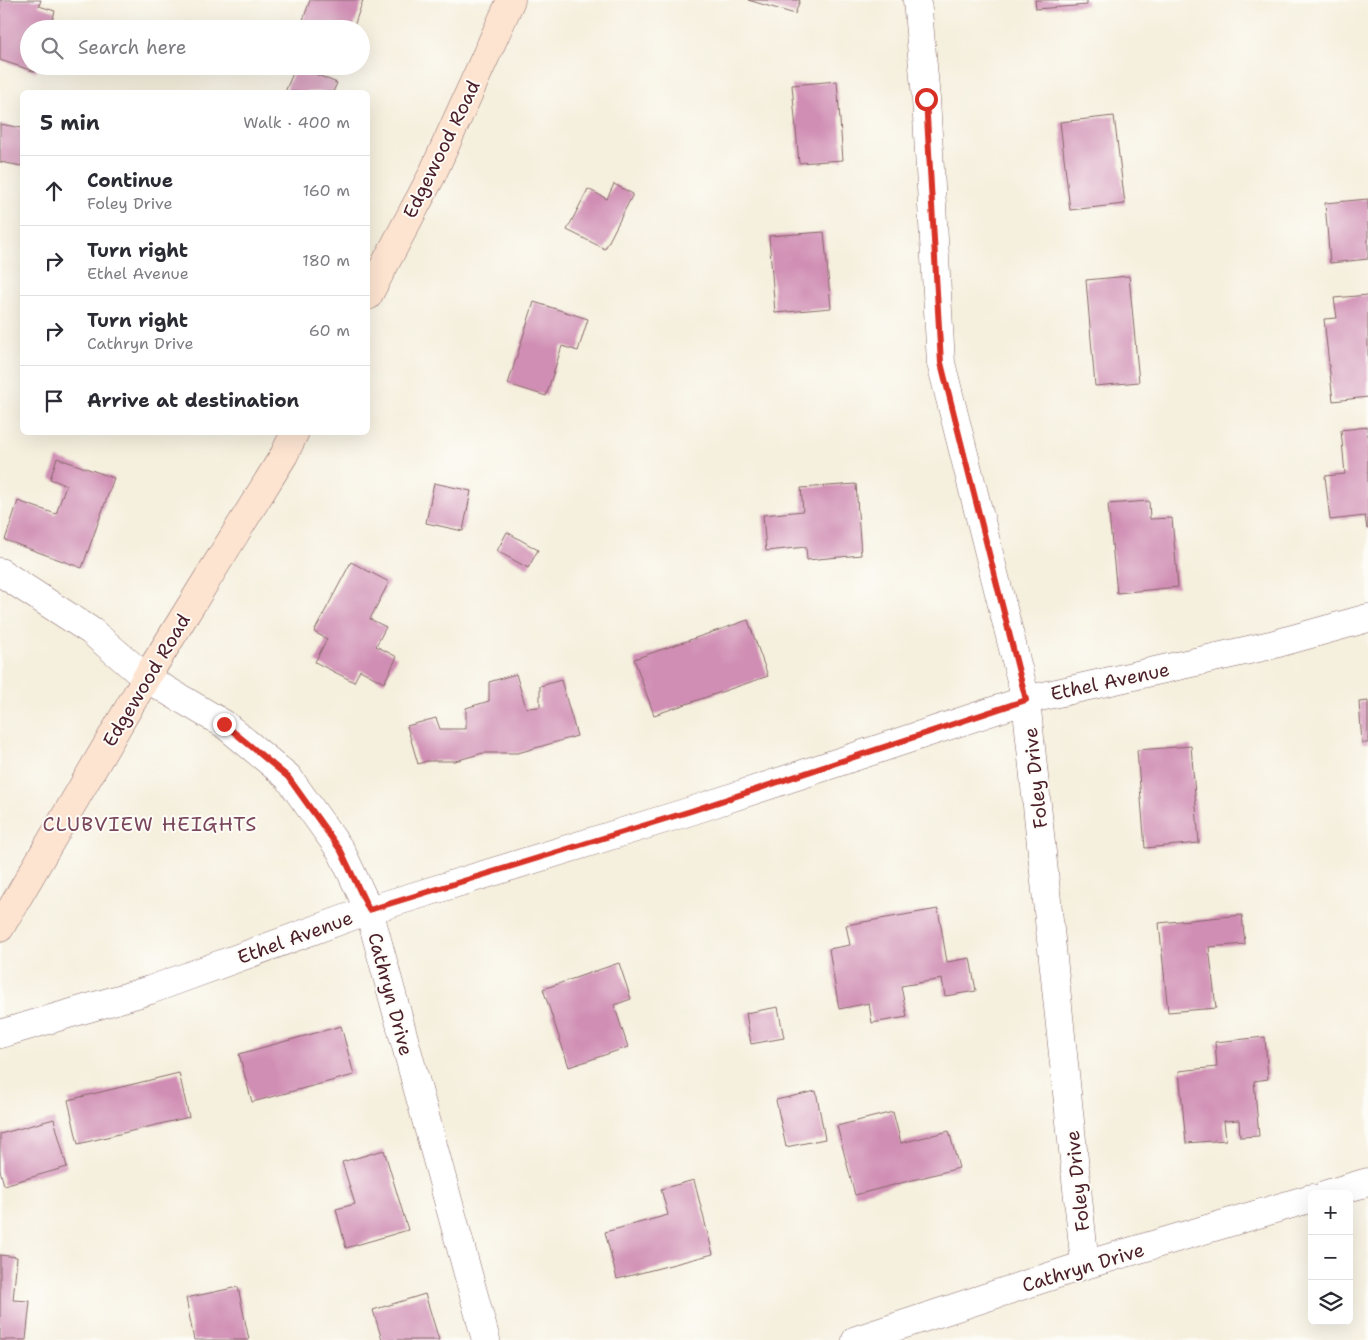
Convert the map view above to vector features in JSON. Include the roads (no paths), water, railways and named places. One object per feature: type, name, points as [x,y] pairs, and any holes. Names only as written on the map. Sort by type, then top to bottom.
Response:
[{"type":"street","name":"Edgewood Road","points":[[370,292],[431,177],[511,0]]},
{"type":"street","name":"Foley Drive","points":[[917,0],[926,99],[941,363],[1026,700],[1085,1266]]},
{"type":"street","name":"Edgewood Road","points":[[0,928],[146,678],[284,455],[294,435]]},
{"type":"street","name":"Cathryn Drive","points":[[0,572],[91,631],[146,678],[224,724],[288,777],[341,851],[369,910],[486,1340]]},
{"type":"street","name":"Ethel Avenue","points":[[0,1034],[150,990],[369,910],[691,811],[1026,700],[1271,645],[1368,618]]},
{"type":"street","points":[[1341,1190],[1368,1182]]},
{"type":"street","name":"Cathryn Drive","points":[[856,1340],[1085,1266],[1308,1199]]},
{"type":"district","name":"CLUBVIEW HEIGHTS","points":[[150,824]]}]
